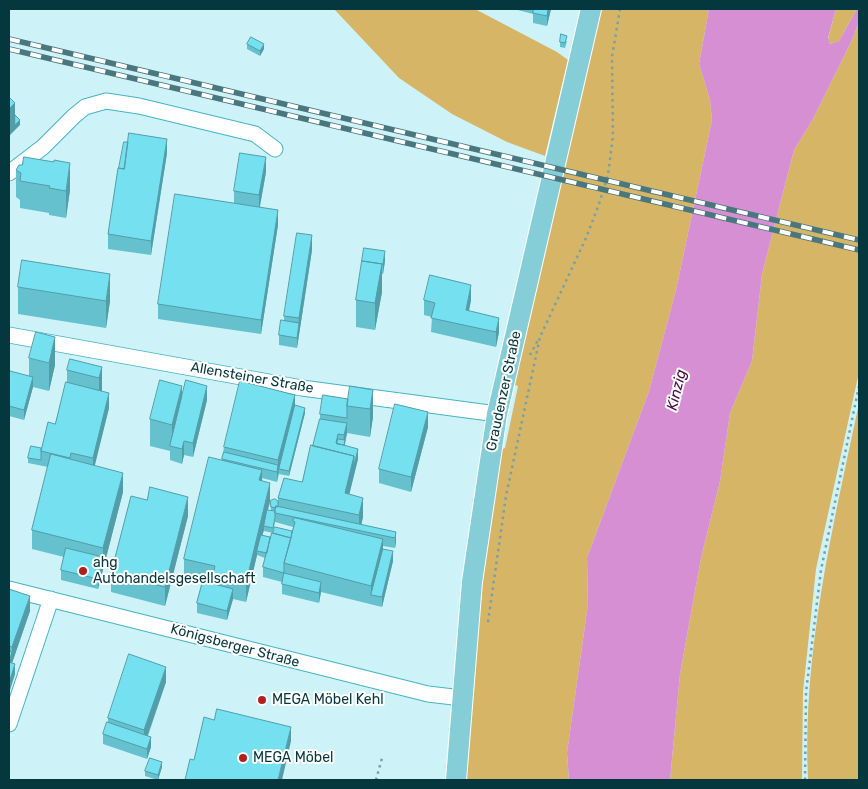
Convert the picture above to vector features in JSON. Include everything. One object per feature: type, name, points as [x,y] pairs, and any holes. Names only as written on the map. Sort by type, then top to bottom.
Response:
[{"type":"main road","name":"Graudenzer Straße","points":[[456,780],[472,582],[497,414],[591,9]]},
{"type":"street","points":[[9,173],[43,147],[85,107],[106,101],[139,106],[255,134],[275,149]]},
{"type":"street","name":"Allensteiner Straße","points":[[9,334],[302,388],[497,414]]},
{"type":"street","name":"Königsberger Straße","points":[[9,589],[428,694],[462,698]]},
{"type":"street","points":[[9,724],[52,599]]},
{"type":"path","points":[[488,622],[506,496],[540,336],[586,238],[608,175],[613,136],[612,57],[620,9]]},
{"type":"path","points":[[804,780],[806,692],[821,570],[859,386]]},
{"type":"path","points":[[376,780],[382,758]]},
{"type":"shaded area","points":[[334,9],[475,9],[557,52],[568,60],[545,156],[507,142],[452,114],[399,78]]},
{"type":"shaded area","points":[[601,9],[709,9],[699,64],[710,100],[712,120],[676,290],[649,391],[587,558],[588,604],[567,753],[569,780],[463,780],[473,643],[498,451],[505,448],[518,386],[511,384]]},
{"type":"shaded area","points":[[836,9],[857,9],[839,41],[830,44],[828,39]]},
{"type":"shaded area","points":[[859,22],[859,372],[816,569],[803,692],[802,780],[670,780],[680,674],[701,558],[720,481],[730,413],[752,361],[762,274],[794,150],[813,119]]},
{"type":"shaded area","points":[[859,403],[859,780],[808,780],[807,732],[810,685],[821,590]]},
{"type":"water","name":"Kinzig","points":[[709,9],[836,9],[828,38],[830,44],[839,41],[857,9],[859,9],[859,22],[813,119],[794,150],[762,274],[752,361],[730,413],[720,481],[701,558],[680,674],[670,780],[569,780],[567,753],[588,604],[587,558],[649,391],[676,290],[712,120],[710,100],[699,64]]},
{"type":"building","points":[[534,9],[548,9],[547,16],[533,13]]},
{"type":"building","points":[[561,34],[567,36],[565,43],[560,42]]},
{"type":"building","points":[[251,37],[264,44],[260,51],[247,44]]},
{"type":"building","points":[[9,97],[15,103],[9,109]]},
{"type":"building","points":[[15,115],[20,120],[15,125]]},
{"type":"building","points":[[129,133],[167,139],[151,241],[108,234],[118,168],[124,169]]},
{"type":"building","points":[[124,142],[128,142],[124,169],[119,168]]},
{"type":"building","points":[[240,153],[266,157],[259,195],[234,191]]},
{"type":"building","points":[[24,157],[70,163],[66,191],[20,181],[21,173],[16,170],[19,165],[22,165]]},
{"type":"building","points":[[175,194],[278,210],[261,320],[158,304]]},
{"type":"building","points":[[297,233],[312,235],[299,318],[284,316]]},
{"type":"building","points":[[364,248],[385,251],[383,264],[362,261]]},
{"type":"building","points":[[22,260],[110,274],[106,301],[18,287]]},
{"type":"building","points":[[362,261],[382,264],[375,303],[356,300]]},
{"type":"building","points":[[430,275],[471,285],[466,310],[499,318],[496,332],[431,318],[435,303],[424,300]]},
{"type":"building","points":[[281,320],[299,323],[297,338],[279,335]]},
{"type":"building","points":[[36,332],[55,337],[49,363],[29,358]]},
{"type":"building","points":[[70,359],[102,367],[99,378],[67,370]]},
{"type":"building","points":[[10,371],[33,377],[24,410],[9,406]]},
{"type":"building","points":[[160,380],[182,386],[172,425],[150,419]]},
{"type":"building","points":[[186,380],[207,386],[193,443],[184,441],[182,449],[170,446]]},
{"type":"building","points":[[240,381],[295,395],[278,460],[224,447]]},
{"type":"building","points":[[66,382],[109,393],[93,458],[71,453],[70,458],[41,451],[48,422],[55,424]]},
{"type":"building","points":[[350,386],[373,390],[370,409],[347,406]]},
{"type":"building","points":[[323,395],[348,399],[347,418],[320,414]]},
{"type":"building","points":[[395,404],[428,412],[411,477],[379,469]]},
{"type":"building","points":[[295,405],[305,408],[289,471],[279,469]]},
{"type":"building","points":[[320,419],[347,423],[344,435],[338,434],[336,443],[358,449],[354,466],[354,456],[313,446]]},
{"type":"building","points":[[338,439],[345,440],[344,445],[337,444]]},
{"type":"building","points":[[311,445],[354,456],[345,493],[363,498],[359,515],[278,498],[284,478],[302,482]]},
{"type":"building","points":[[31,446],[41,448],[41,460],[28,458]]},
{"type":"building","points":[[224,452],[278,465],[277,472],[222,459]]},
{"type":"building","points":[[51,454],[123,473],[103,548],[32,530]]},
{"type":"building","points":[[209,457],[262,470],[259,480],[270,483],[246,583],[213,575],[215,566],[184,559]]},
{"type":"building","points":[[150,487],[188,497],[165,587],[111,573],[131,496],[147,500]]},
{"type":"building","points":[[275,499],[278,501],[278,507],[276,506],[276,508],[271,507],[270,501]]},
{"type":"building","points":[[276,506],[396,532],[395,538],[275,513]]},
{"type":"building","points":[[267,510],[275,511],[273,528],[264,526]]},
{"type":"building","points":[[294,518],[383,539],[371,586],[284,563],[295,522],[293,521]]},
{"type":"building","points":[[275,527],[292,531],[291,538],[273,533]]},
{"type":"building","points":[[272,533],[291,538],[284,563],[284,573],[263,567]]},
{"type":"building","points":[[261,535],[270,537],[267,553],[257,551]]},
{"type":"building","points":[[66,548],[103,557],[98,579],[61,570]]},
{"type":"building","points":[[383,549],[393,551],[382,597],[371,595]]},
{"type":"building","points":[[284,573],[321,582],[319,593],[282,584]]},
{"type":"building","points":[[203,581],[233,589],[227,611],[197,603]]},
{"type":"building","points":[[9,589],[30,596],[12,647],[9,646]]},
{"type":"building","points":[[9,651],[12,652],[9,662]]},
{"type":"building","points":[[129,654],[166,667],[144,730],[108,718]]},
{"type":"building","points":[[9,662],[15,664],[9,683]]},
{"type":"building","name":"MEGA Möbel","points":[[217,709],[291,727],[278,780],[185,780],[190,759],[194,760],[204,717],[214,720]]},
{"type":"building","points":[[107,722],[151,737],[147,749],[103,734]]},
{"type":"building","points":[[150,758],[162,762],[158,775],[145,771]]},
{"type":"railway","points":[[9,39],[859,240]]},
{"type":"railway","points":[[9,49],[859,250]]},
{"type":"place","name":"ahg Autohandelsgesellschaft","points":[[83,571]]},
{"type":"place","name":"MEGA Möbel Kehl","points":[[262,700]]},
{"type":"place","name":"MEGA Möbel","points":[[243,758]]}]
